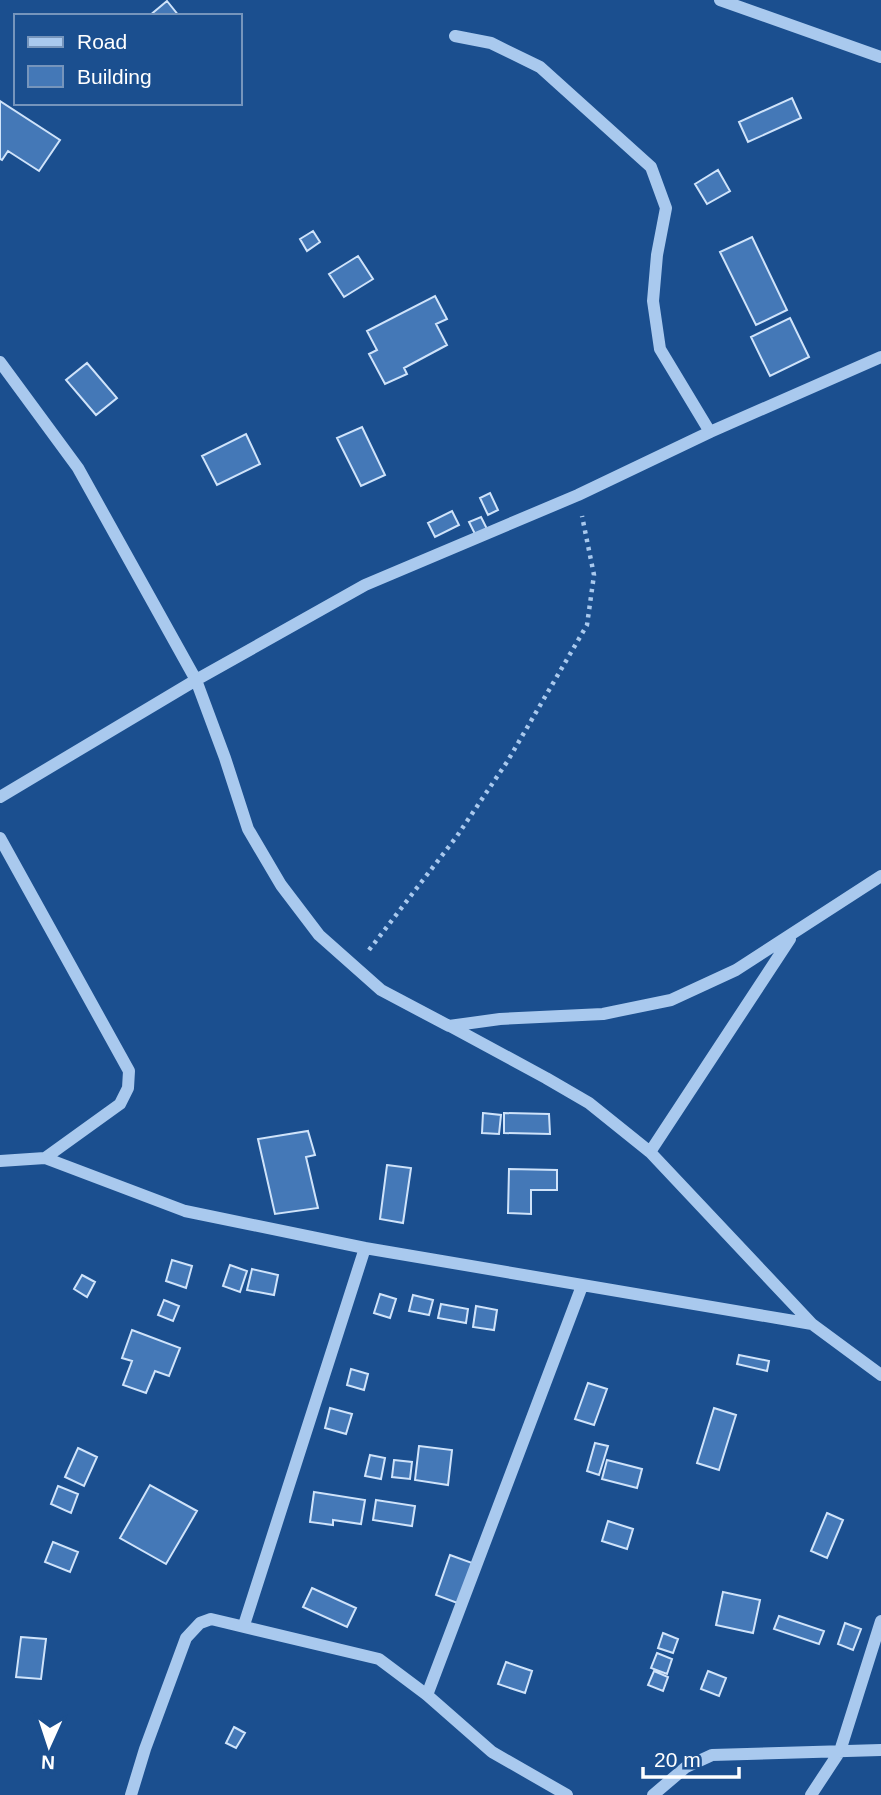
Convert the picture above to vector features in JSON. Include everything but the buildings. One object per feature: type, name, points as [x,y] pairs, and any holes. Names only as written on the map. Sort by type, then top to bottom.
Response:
[{"type":"street","points":[[720,0],[881,57]]},
{"type":"street","points":[[454,36],[491,43],[540,67],[651,167],[666,208],[657,255],[653,301],[660,349],[710,432]]},
{"type":"street","points":[[0,797],[196,680],[365,585],[578,495],[710,432],[881,357]]},
{"type":"street","points":[[0,362],[78,468],[196,680],[248,829],[281,885],[319,935],[382,990],[589,1103],[650,1152],[812,1324],[881,1375]]},
{"type":"street","points":[[0,838],[129,1071],[128,1088],[120,1104],[45,1158]]},
{"type":"street","points":[[449,1026],[500,1019],[603,1014],[671,1000],[736,970],[881,876]]},
{"type":"street","points":[[650,1152],[792,936]]},
{"type":"street","points":[[0,1161],[45,1158],[185,1211],[365,1248],[812,1324]]},
{"type":"street","points":[[244,1625],[365,1248]]},
{"type":"street","points":[[428,1695],[582,1286]]},
{"type":"street","points":[[131,1795],[145,1749],[187,1638],[200,1623],[211,1619],[379,1659],[428,1695],[492,1752],[567,1795]]},
{"type":"street","points":[[811,1795],[840,1751],[881,1621]]},
{"type":"street","points":[[653,1795],[686,1767],[712,1755],[881,1750]]},
{"type":"path","points":[[355,967],[457,836],[507,762],[587,625],[594,575],[578,495]]}]
